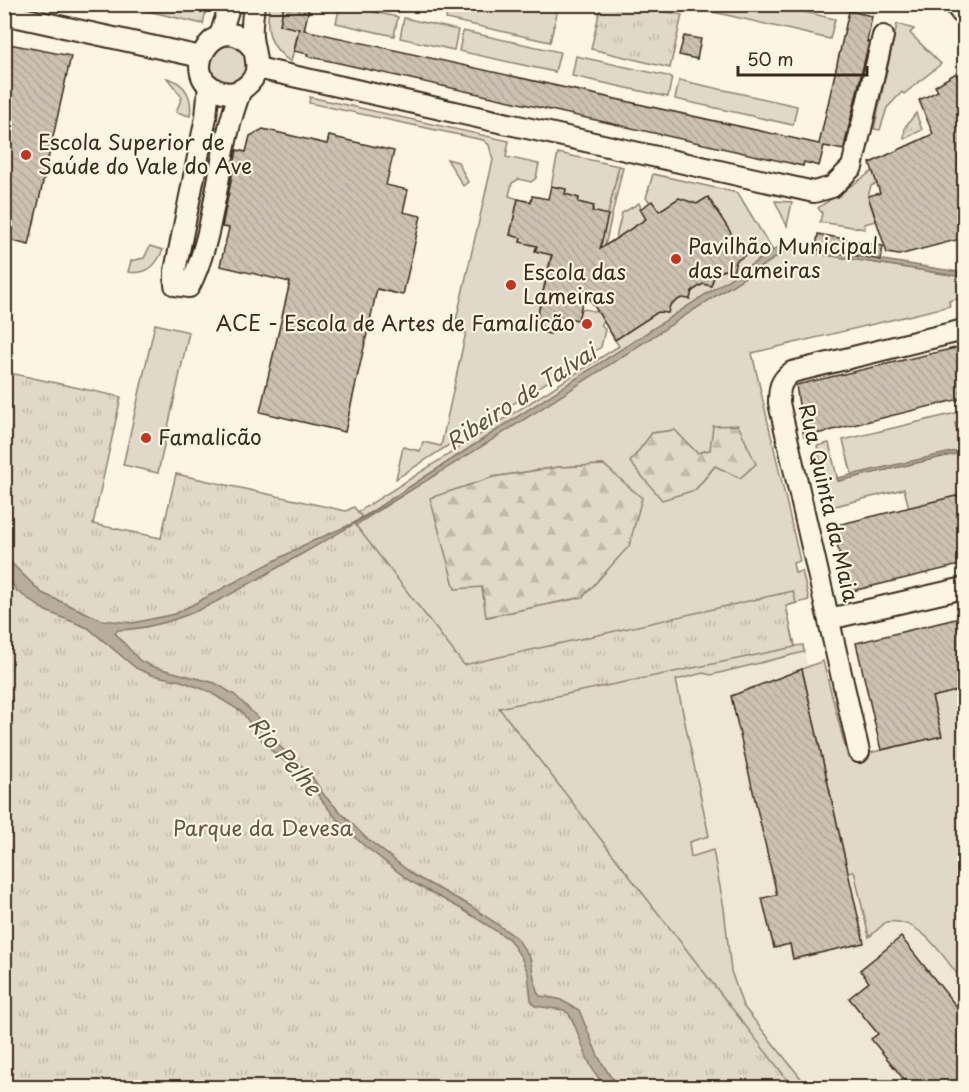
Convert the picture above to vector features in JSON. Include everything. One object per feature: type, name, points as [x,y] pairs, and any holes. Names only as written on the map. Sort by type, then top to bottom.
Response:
[{"type":"main road","points":[[957,4],[964,13]]},
{"type":"street","points":[[230,4],[220,36],[205,48],[201,57],[200,67],[209,85],[206,117],[175,270],[175,285],[189,288],[201,259],[229,122],[241,90]]},
{"type":"street","points":[[209,85],[228,93],[241,90],[252,81],[256,59],[252,21],[254,4]]},
{"type":"street","points":[[4,14],[201,57]]},
{"type":"street","points":[[220,36],[243,38],[256,59],[814,192],[832,188],[852,168],[882,36]]},
{"type":"street","name":"Rua Quinta da Maia","points":[[859,752],[780,403],[779,388],[783,378],[792,372],[810,366],[964,330]]},
{"type":"street","points":[[829,619],[964,588]]},
{"type":"shaded area","points":[[803,645],[807,665],[823,661],[881,889],[964,883],[964,1087],[793,1087],[499,708]]},
{"type":"green space","points":[[449,4],[559,5],[550,42],[446,19]]},
{"type":"green space","points":[[122,5],[207,5],[203,24]]},
{"type":"green space","points":[[270,5],[284,5],[280,25],[304,30],[297,36],[291,62],[278,51],[270,38],[268,14]]},
{"type":"green space","points":[[340,5],[398,17],[394,36],[336,23]]},
{"type":"green space","points":[[601,5],[635,5],[682,15],[670,68],[591,49]]},
{"type":"green space","points":[[683,5],[774,5],[835,19],[830,39]]},
{"type":"green space","points":[[404,18],[458,30],[454,50],[400,38]]},
{"type":"green space","points":[[897,24],[914,29],[910,33],[941,64],[904,94],[902,92],[887,108],[880,130],[874,129]]},
{"type":"green space","points":[[463,31],[560,52],[555,72],[459,51]]},
{"type":"green space","points":[[230,46],[243,52],[249,65],[243,78],[230,84],[217,78],[211,65],[217,52]]},
{"type":"green space","points":[[576,56],[672,77],[668,97],[572,76]]},
{"type":"green space","points":[[167,78],[174,80],[187,92],[191,109],[190,116],[176,112],[182,97]]},
{"type":"green space","points":[[679,80],[797,106],[793,125],[675,99]]},
{"type":"green space","name":"Escola das Lameiras","points":[[310,97],[509,141],[506,157],[539,164],[536,178],[531,182],[519,179],[512,183],[509,196],[518,199],[510,235],[521,238],[520,242],[537,246],[535,251],[551,255],[534,330],[557,314],[569,309],[608,314],[617,312],[601,324],[605,330],[601,347],[396,479],[403,447],[420,451],[423,442],[441,446],[466,332],[454,329],[493,160],[489,145],[483,140],[309,103]]},
{"type":"green space","points":[[916,113],[922,130],[904,139],[905,127]]},
{"type":"green space","points":[[212,126],[221,128],[193,256],[190,259],[186,258]]},
{"type":"green space","points":[[558,153],[619,166],[608,215],[592,211],[593,206],[578,202],[579,198],[565,194],[566,189],[551,186]]},
{"type":"green space","points":[[447,159],[458,162],[468,182],[463,186]]},
{"type":"green space","points":[[619,166],[623,167],[604,250],[600,249]]},
{"type":"green space","points":[[873,171],[877,183],[871,186],[868,196],[876,221],[864,224],[865,229],[820,222],[822,213],[818,208]]},
{"type":"green space","points":[[653,174],[738,193],[773,251],[354,523],[339,524],[619,346],[615,340],[659,311],[668,313],[670,305],[681,298],[690,299],[692,291],[703,284],[711,285],[714,277],[724,270],[733,272],[735,262],[745,255],[708,197],[697,204],[679,198],[659,211],[646,198]]},
{"type":"green space","points":[[775,201],[792,202],[787,226]]},
{"type":"green space","points":[[639,203],[646,219],[611,257],[622,213]]},
{"type":"green space","points":[[150,246],[163,250],[154,265],[146,271],[128,272],[131,261],[144,258]]},
{"type":"green space","points":[[789,249],[964,277],[964,297],[949,301],[950,306],[752,353],[800,561],[793,563],[795,573],[802,571],[809,600],[786,606],[789,620],[380,712],[301,554],[356,525]],"holes":[[[674,430],[697,453],[710,450],[715,466],[695,490],[652,433]],[[604,465],[617,477],[583,597],[487,617],[482,587],[493,477],[559,467]]]},
{"type":"green space","points":[[155,324],[189,332],[158,473],[123,465]]},
{"type":"green space","name":"Parque da Devesa","points":[[5,372],[121,397],[93,524],[161,538],[176,474],[346,511],[354,507],[362,517],[354,523],[464,665],[793,591],[796,603],[786,606],[795,647],[499,708],[793,1087],[5,1088]]},
{"type":"green space","points":[[964,411],[964,420],[956,423],[961,450],[852,475],[843,440]]},
{"type":"green space","points":[[738,425],[756,464],[740,478],[715,466],[695,490],[662,500],[630,462],[652,433],[675,430],[697,453],[710,450],[713,426]]},
{"type":"green space","points":[[829,443],[838,481],[964,452],[964,494],[909,508],[904,489],[831,507],[817,446]]},
{"type":"green space","points":[[604,465],[642,498],[629,546],[583,597],[486,617],[482,587],[455,589],[430,498],[493,477],[559,467]]},
{"type":"green space","points":[[792,632],[795,646],[803,645],[804,652],[711,675],[703,673],[676,680],[709,836],[689,842],[691,857],[713,850],[724,908],[731,971],[743,1006],[808,1087],[793,1087],[733,1013],[385,735]]},
{"type":"green space","points":[[823,661],[848,758],[941,736],[932,697],[964,689],[964,983],[931,942],[911,926],[899,922],[886,922],[869,937],[854,871],[848,872],[802,669]]},
{"type":"water","name":"Rio Pelhe","points":[[783,244],[964,273],[964,277],[789,249],[424,482],[257,580],[190,614],[143,628],[118,630],[115,633],[140,661],[154,667],[215,683],[235,695],[262,722],[278,745],[309,772],[324,795],[365,837],[415,876],[469,905],[517,938],[530,958],[537,992],[540,996],[559,999],[579,1010],[598,1056],[610,1076],[623,1087],[607,1087],[593,1070],[569,1014],[564,1010],[535,1006],[531,1000],[528,973],[509,939],[465,911],[410,881],[361,843],[335,817],[302,775],[267,747],[242,712],[208,691],[136,668],[88,628],[46,611],[17,591],[5,573],[5,557],[42,593],[102,620],[133,623],[175,614],[304,545],[354,523]]},
{"type":"water","points":[[964,420],[964,452],[838,481],[837,478],[961,450],[955,423]]},
{"type":"building","points":[[284,4],[310,4],[304,30],[819,144],[849,11],[872,16],[867,42],[869,42],[843,150],[824,146],[819,166],[804,162],[803,166],[307,56],[308,54],[294,51],[299,29],[280,25]]},
{"type":"building","points":[[684,36],[701,39],[697,59],[679,55]]},
{"type":"building","name":"Escola Superior de Saúde do Vale do Ave","points":[[4,43],[71,56],[29,245],[4,239]]},
{"type":"building","points":[[956,73],[964,95],[964,238],[899,255],[887,253],[868,196],[880,193],[870,163],[933,134],[919,100],[938,91],[935,86]]},
{"type":"building","points":[[263,129],[327,144],[329,136],[394,151],[386,185],[408,190],[403,212],[421,216],[403,295],[377,289],[345,432],[260,412],[290,282],[220,266],[229,228],[222,227],[237,150],[246,152],[250,136]]},
{"type":"building","points":[[551,186],[566,189],[565,194],[579,198],[578,202],[594,206],[592,211],[608,215],[600,249],[646,219],[640,209],[652,201],[659,211],[679,198],[697,204],[708,197],[745,255],[736,261],[733,272],[724,270],[714,277],[711,286],[703,284],[692,291],[690,299],[681,298],[670,305],[668,313],[658,312],[615,340],[585,291],[578,320],[554,315],[550,334],[534,330],[552,255],[535,251],[537,246],[520,242],[521,238],[510,235],[518,199],[531,202],[532,196],[548,199]]},
{"type":"building","points":[[818,234],[883,246],[881,260],[816,249]]},
{"type":"building","points":[[964,346],[964,398],[804,437],[796,385]]},
{"type":"building","points":[[964,494],[964,564],[848,592],[833,526]]},
{"type":"building","points":[[964,617],[964,689],[932,697],[942,736],[881,750],[856,643]]},
{"type":"building","points":[[802,669],[864,943],[793,959],[790,944],[774,948],[762,898],[777,895],[731,696]]},
{"type":"building","points":[[901,937],[964,1016],[964,1088],[911,1088],[871,1039],[878,1034],[849,998],[869,982],[860,970]]},
{"type":"place","name":"Escola Superior de Saúde do Vale do Ave","points":[[26,155]]},
{"type":"place","name":"Pavilhão Municipal das Lameiras","points":[[676,259]]},
{"type":"place","name":"Escola das Lameiras","points":[[511,285]]},
{"type":"place","name":"ACE - Escola de Artes de Famalicão","points":[[587,324]]},
{"type":"place","name":"Famalicão","points":[[146,438]]},
{"type":"water label","name":"Ribeiro de Talvai","points":[[521,397]]}]
